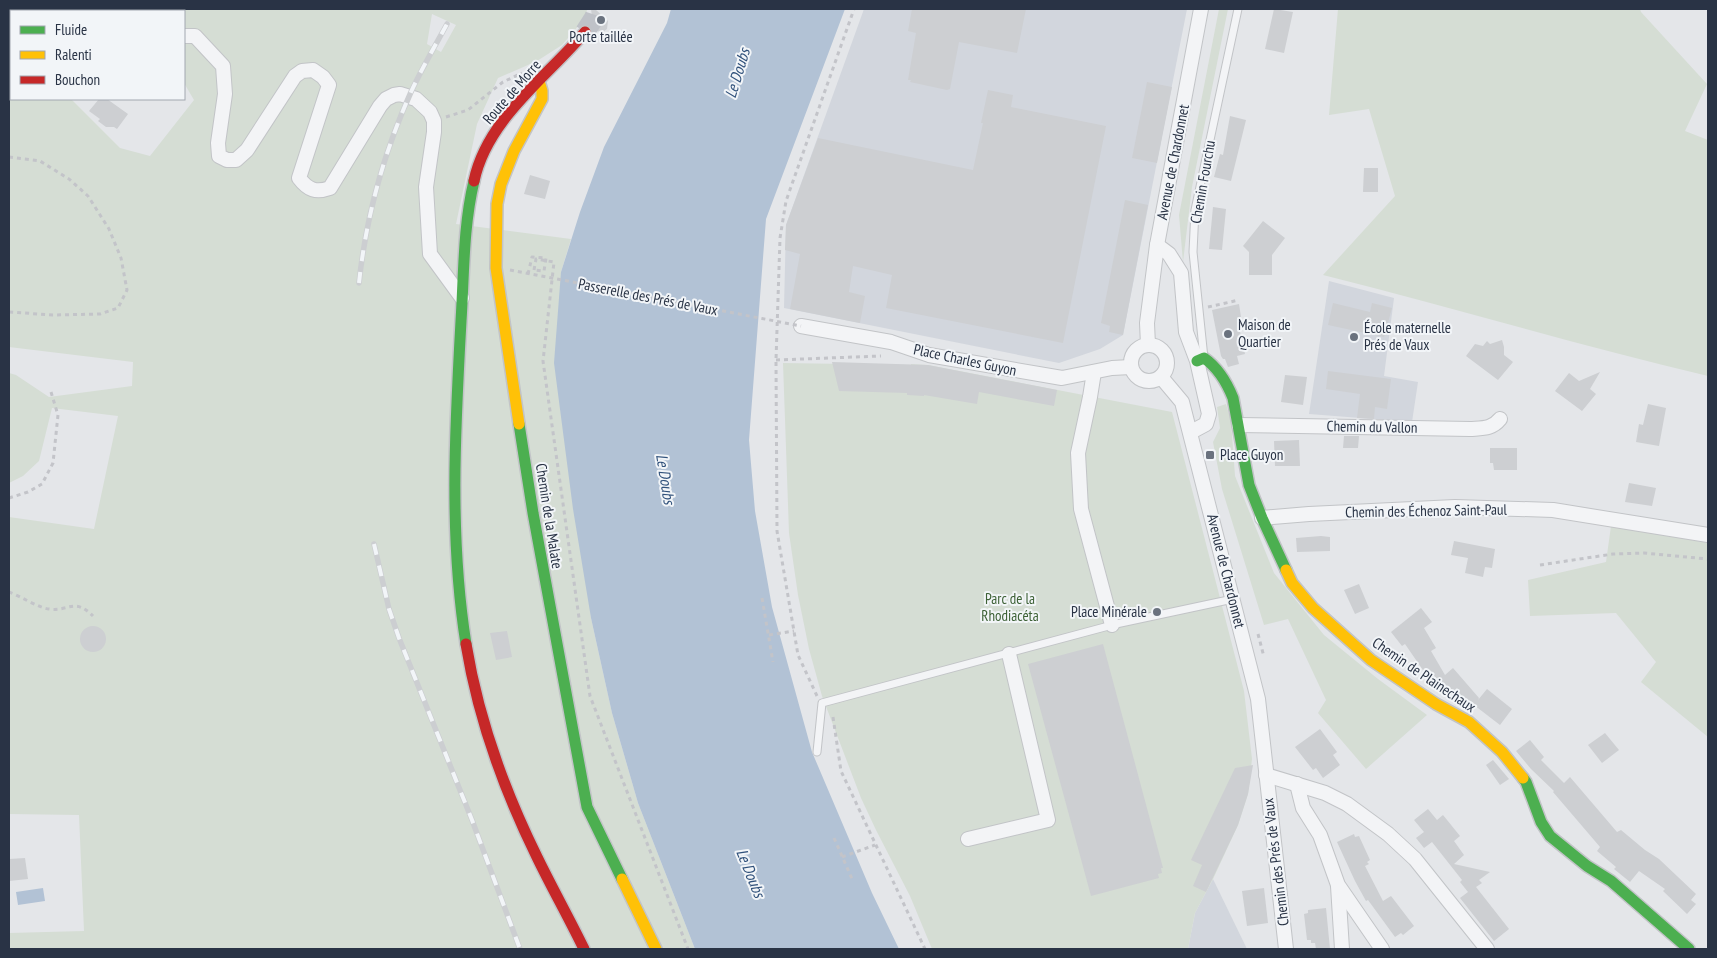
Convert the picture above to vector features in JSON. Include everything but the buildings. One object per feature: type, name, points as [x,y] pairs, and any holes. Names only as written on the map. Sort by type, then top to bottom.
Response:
[{"type":"street","name":"Avenue de Chardonnet","points":[[1148,345],[1147,323],[1157,245],[1201,9]]},
{"type":"street","name":"Route de Morre","points":[[584,949],[515,808],[496,759],[482,715],[470,665],[461,613],[455,530],[455,478],[462,298],[473,178],[483,154],[494,135],[512,111],[564,57],[585,32]]},
{"type":"street","points":[[185,36],[195,36],[223,66],[225,94],[218,143],[219,156],[227,160],[236,160],[247,150],[295,76],[302,71],[313,70],[323,77],[329,85],[299,178],[305,186],[313,191],[330,188],[386,99],[400,94],[416,98],[430,112],[434,121],[426,187],[430,254],[462,298]]},
{"type":"street","name":"Chemin de la Malate","points":[[539,81],[542,98],[514,151],[501,184],[497,204],[532,513],[587,807],[656,949]]},
{"type":"street","points":[[1157,245],[1169,254],[1181,273],[1186,332],[1200,360],[1209,414],[1206,424],[1191,432]]},
{"type":"street","name":"Place Charles Guyon","points":[[801,326],[892,342],[929,355],[1062,378],[1112,368],[1131,367]]},
{"type":"street","points":[[1148,345],[1154,346],[1164,354],[1167,366],[1161,377],[1151,382],[1140,380],[1131,367],[1132,354],[1136,350],[1148,345]]},
{"type":"street","name":"Chemin de Plainechaux","points":[[1200,360],[1211,363],[1229,388],[1239,425],[1249,485],[1292,583],[1313,608],[1371,660],[1436,704],[1469,722],[1502,752],[1526,782],[1541,822],[1550,836],[1587,866],[1611,881],[1689,949]]},
{"type":"street","points":[[1094,372],[1078,454],[1081,509],[1112,625]]},
{"type":"street","name":"Avenue de Chardonnet","points":[[1161,377],[1182,402],[1191,432],[1258,699],[1266,775]]},
{"type":"street","name":"Chemin du Vallon","points":[[1239,425],[1470,429],[1488,428],[1496,424],[1500,419]]},
{"type":"street","name":"Chemin des Échenoz Saint-Paul","points":[[1262,518],[1456,507],[1553,510],[1708,536]]},
{"type":"street","points":[[968,839],[1048,820],[1009,654]]},
{"type":"street","points":[[1266,775],[1325,793],[1347,804],[1388,834],[1415,859],[1487,949]]},
{"type":"street","name":"Chemin des Prés de Vaux","points":[[1266,775],[1286,949]]},
{"type":"street","points":[[1297,784],[1303,808],[1320,835],[1338,885],[1382,949]]},
{"type":"street","points":[[1338,885],[1342,949]]},
{"type":"lane","name":"Chemin Fourchu","points":[[1200,360],[1193,252],[1195,210],[1238,9]]},
{"type":"lane","points":[[817,752],[822,703],[1112,625],[1232,599]]},
{"type":"path","points":[[854,9],[786,201],[780,238],[776,360],[777,531],[798,655],[818,698],[833,716],[841,771],[924,949]]},
{"type":"path","points":[[434,121],[468,110],[503,82]]},
{"type":"path","points":[[9,157],[40,161],[69,179],[88,196],[109,229],[121,258],[127,290],[118,308],[100,314],[53,315],[9,312]]},
{"type":"path","name":"Chemin de la Malate","points":[[528,274],[532,257],[546,258],[544,271],[534,270],[536,259],[554,262],[543,361],[590,696],[688,949]]},
{"type":"path","name":"Passerelle des Prés de Vaux","points":[[503,269],[801,326]]},
{"type":"path","points":[[1198,308],[1239,300]]},
{"type":"path","points":[[776,360],[888,356]]},
{"type":"path","points":[[9,498],[28,492],[42,484],[53,464],[58,415],[51,392]]},
{"type":"path","points":[[1540,565],[1613,554],[1644,553],[1708,559]]},
{"type":"path","points":[[9,592],[49,609],[78,606],[93,616]]},
{"type":"path","points":[[762,598],[773,662]]},
{"type":"path","points":[[768,635],[794,630]]},
{"type":"path","points":[[834,838],[853,882]]},
{"type":"path","points":[[842,857],[876,845]]},
{"type":"shaded area","points":[[864,9],[1187,9],[1123,335],[1100,349],[1059,363],[784,308],[786,225]]},
{"type":"shaded area","name":"École maternelle Prés de Vaux","points":[[1329,281],[1394,298],[1384,376],[1418,382],[1412,422],[1309,414]]},
{"type":"shaded area","points":[[1213,879],[1247,949],[1188,949],[1195,913]]},
{"type":"green space","points":[[90,9],[587,9],[586,17],[562,45],[537,61],[498,78],[477,124],[456,224],[571,239],[561,272],[591,618],[612,713],[638,803],[695,949],[9,949],[9,933],[84,931],[79,815],[9,814],[9,517],[94,529],[118,416],[52,408],[39,461],[23,476],[9,483],[9,373],[16,375],[49,397],[132,386],[133,362],[9,347],[9,54],[10,100],[72,100],[120,148],[150,156],[194,100],[185,85],[185,10]],"holes":[[[432,14],[456,25],[441,52],[427,44]]]},
{"type":"green space","points":[[1219,9],[1228,9],[1192,187],[1183,262],[1179,215]]},
{"type":"green space","points":[[1338,9],[1640,9],[1707,84],[1685,131],[1708,140],[1708,376],[1323,275],[1395,196],[1369,109],[1329,115]]},
{"type":"green space","name":"Parc de la Rhodiacéta","points":[[783,363],[928,365],[1172,412],[1244,691],[1252,759],[1248,794],[1238,825],[1195,913],[1188,949],[932,949],[910,896],[861,798],[822,696],[809,649],[798,595],[789,533]]},
{"type":"green space","points":[[1226,404],[1231,421],[1235,476],[1274,573],[1324,635],[1378,679],[1427,715],[1366,769],[1318,713],[1326,700],[1288,619],[1264,625],[1222,489],[1213,442],[1220,428],[1217,407]]},
{"type":"green space","points":[[1611,526],[1708,543],[1708,737],[1641,682],[1656,662],[1616,613],[1530,616],[1528,580],[1606,562]]},
{"type":"water","name":"Le Doubs","points":[[671,9],[845,9],[766,219],[749,440],[755,511],[772,607],[812,752],[872,893],[899,949],[695,949],[638,803],[612,713],[591,618],[573,509],[554,363],[561,272],[580,212],[604,147],[667,23]]},
{"type":"water","points":[[43,888],[45,901],[18,905],[16,892]]},
{"type":"tunnel","points":[[585,32],[594,18],[597,9]]},
{"type":"railway","points":[[359,283],[371,209],[392,138],[415,83],[447,24]]},
{"type":"railway","points":[[374,544],[389,609],[399,638],[472,820],[520,949]]},
{"type":"traffic: fast","points":[[466,644],[457,564],[455,442],[464,251],[470,198],[474,181]]},
{"type":"traffic: fast","points":[[1197,361],[1204,358],[1213,366],[1225,381],[1233,398],[1249,485],[1286,570]]},
{"type":"traffic: fast","points":[[519,424],[533,513],[587,807],[622,879]]},
{"type":"traffic: fast","points":[[1523,778],[1541,822],[1550,836],[1587,866],[1611,881],[1689,949]]},
{"type":"traffic: slow","points":[[519,424],[496,268],[497,204],[501,184],[514,151],[542,99],[539,81]]},
{"type":"traffic: slow","points":[[1286,570],[1292,583],[1313,608],[1371,660],[1436,704],[1469,722],[1502,752],[1523,778]]},
{"type":"traffic: slow","points":[[622,879],[656,949]]},
{"type":"traffic: jam","points":[[474,181],[481,159],[491,138],[505,119],[520,100],[585,32]]},
{"type":"traffic: jam","points":[[466,644],[485,726],[503,779],[525,832],[584,949]]},
{"type":"place","name":"Porte taillée","points":[[601,20]]},
{"type":"place","name":"Maison de Quartier","points":[[1228,334]]},
{"type":"place","name":"École maternelle Prés de Vaux","points":[[1354,337]]},
{"type":"place","name":"Place Guyon","points":[[1210,455]]},
{"type":"place","name":"Place Minérale","points":[[1157,612]]}]
